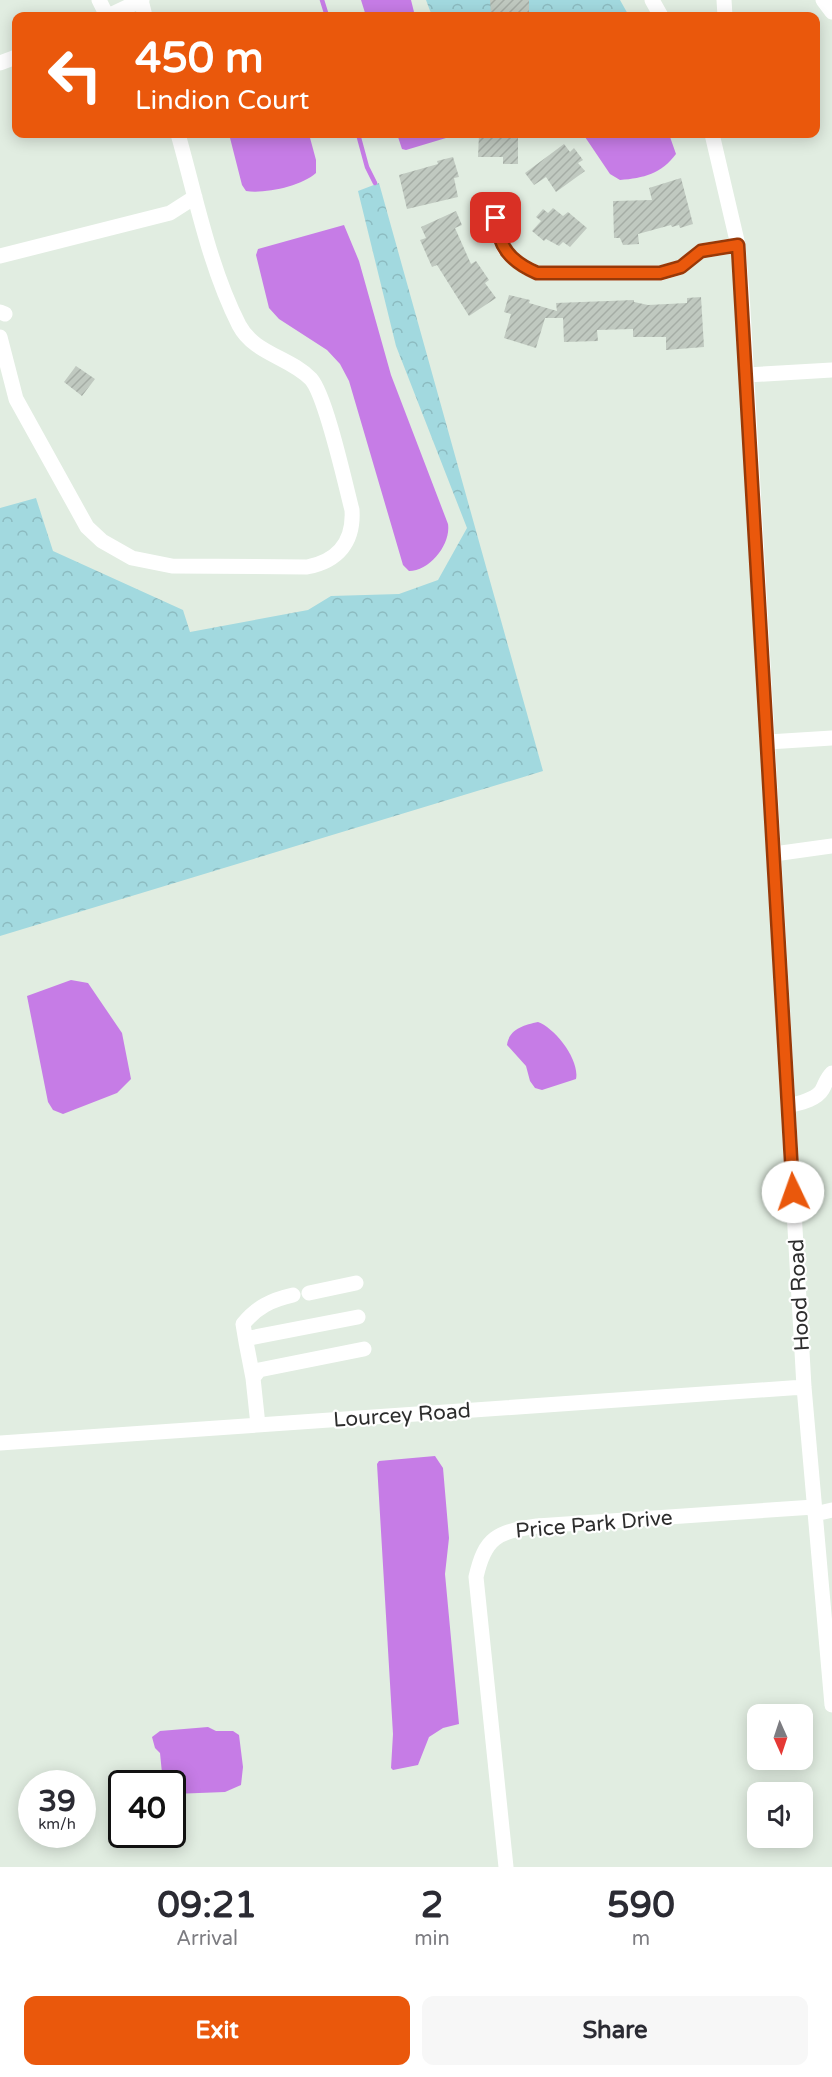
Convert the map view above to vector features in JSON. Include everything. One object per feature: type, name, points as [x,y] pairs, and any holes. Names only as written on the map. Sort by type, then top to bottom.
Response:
[{"type":"street","points":[[116,12],[141,0]]},
{"type":"street","points":[[823,0],[832,12]]},
{"type":"street","points":[[0,337],[16,399],[87,526],[116,550],[148,563],[172,566],[307,567],[322,564],[336,557],[350,536],[352,510],[318,389],[302,371],[254,343],[240,326],[213,260],[179,138]]},
{"type":"street","name":"Hood Road","points":[[713,138],[738,245],[804,1387],[815,1510],[826,1577],[832,1705]]},
{"type":"street","points":[[0,256],[170,213],[195,197]]},
{"type":"street","points":[[496,204],[497,232],[505,252],[520,266],[537,273],[660,273],[681,267],[701,251],[738,245]]},
{"type":"street","points":[[747,375],[832,370]]},
{"type":"street","points":[[768,742],[832,738]]},
{"type":"street","points":[[774,854],[832,846]]},
{"type":"street","points":[[788,1106],[827,1093],[826,1078],[832,1073]]},
{"type":"street","points":[[309,1293],[356,1283]]},
{"type":"street","points":[[258,1425],[254,1378],[243,1324],[255,1310],[274,1299],[292,1295]]},
{"type":"street","points":[[246,1342],[250,1338],[358,1317]]},
{"type":"street","points":[[254,1378],[259,1370],[364,1349]]},
{"type":"street","name":"Lourcey Road","points":[[0,1443],[804,1387]]},
{"type":"street","name":"Price Park Drive","points":[[506,1867],[476,1577],[481,1555],[492,1540],[507,1531],[537,1526],[832,1510]]},
{"type":"green space","points":[[426,0],[620,0],[627,12],[430,12]]},
{"type":"green space","points":[[379,183],[543,771],[0,936],[0,508],[36,498],[53,551],[183,610],[190,632],[308,610],[331,596],[399,594],[438,580],[467,528],[396,346],[358,191]]},
{"type":"shaded area","points":[[361,0],[411,0],[414,12],[365,12]]},
{"type":"shaded area","points":[[230,138],[310,138],[316,160],[316,173],[310,178],[283,188],[254,192],[246,191],[242,185]]},
{"type":"shaded area","points":[[398,138],[446,138],[406,150],[402,149]]},
{"type":"shaded area","points":[[586,138],[670,138],[676,154],[658,170],[637,178],[620,180],[610,174]]},
{"type":"shaded area","points":[[344,225],[359,261],[391,375],[448,524],[443,548],[431,561],[417,570],[409,571],[403,565],[349,381],[340,364],[327,350],[279,319],[269,308],[256,255],[258,249]]},
{"type":"shaded area","points":[[71,980],[88,983],[122,1033],[131,1079],[117,1093],[63,1114],[53,1110],[48,1102],[27,996]]},
{"type":"shaded area","points":[[538,1022],[552,1031],[565,1046],[574,1063],[576,1079],[542,1090],[535,1088],[530,1081],[526,1066],[507,1045],[514,1031]]},
{"type":"shaded area","points":[[435,1456],[443,1468],[449,1538],[445,1574],[459,1724],[443,1728],[429,1737],[418,1765],[393,1770],[391,1768],[393,1734],[377,1464],[379,1461]]},
{"type":"shaded area","points":[[208,1727],[216,1731],[233,1731],[239,1735],[243,1767],[241,1785],[225,1792],[186,1794],[186,1770],[162,1770],[160,1753],[155,1748],[152,1737],[160,1731]]},
{"type":"building","points":[[490,0],[529,0],[529,12],[491,12]]},
{"type":"building","points":[[479,138],[518,138],[518,164],[503,164],[503,157],[478,157]]},
{"type":"building","points":[[564,144],[570,152],[574,148],[583,160],[578,163],[585,171],[556,192],[546,177],[534,185],[525,173]]},
{"type":"building","points":[[453,157],[459,177],[454,178],[458,197],[407,209],[399,175],[438,164],[437,161]]},
{"type":"building","points":[[681,178],[693,224],[680,228],[679,225],[672,227],[671,225],[638,234],[639,244],[623,245],[620,238],[614,238],[613,201],[652,200],[649,188]]},
{"type":"building","points":[[553,208],[563,216],[568,212],[587,228],[570,247],[563,242],[559,246],[546,239],[544,241],[532,231],[541,221],[536,217],[543,209],[548,213]]},
{"type":"building","points":[[456,211],[462,225],[455,228],[471,264],[476,261],[489,280],[485,283],[496,298],[469,316],[437,265],[432,267],[420,240],[426,238],[421,227]]},
{"type":"building","points":[[509,295],[530,300],[529,303],[557,311],[556,303],[634,300],[634,302],[648,305],[687,303],[687,298],[701,297],[704,347],[666,350],[666,337],[633,337],[633,329],[597,330],[598,341],[564,342],[563,318],[545,318],[536,348],[504,338],[511,314],[504,312]]},
{"type":"building","points":[[76,366],[95,379],[82,396],[64,382]]},
{"type":"waterway","points":[[322,0],[326,12]]},
{"type":"waterway","points":[[359,138],[367,167],[375,183]]},
{"type":"route","points":[[496,218],[497,232],[505,252],[520,266],[537,273],[553,275],[660,273],[681,267],[701,251],[738,245],[793,1192]]}]
